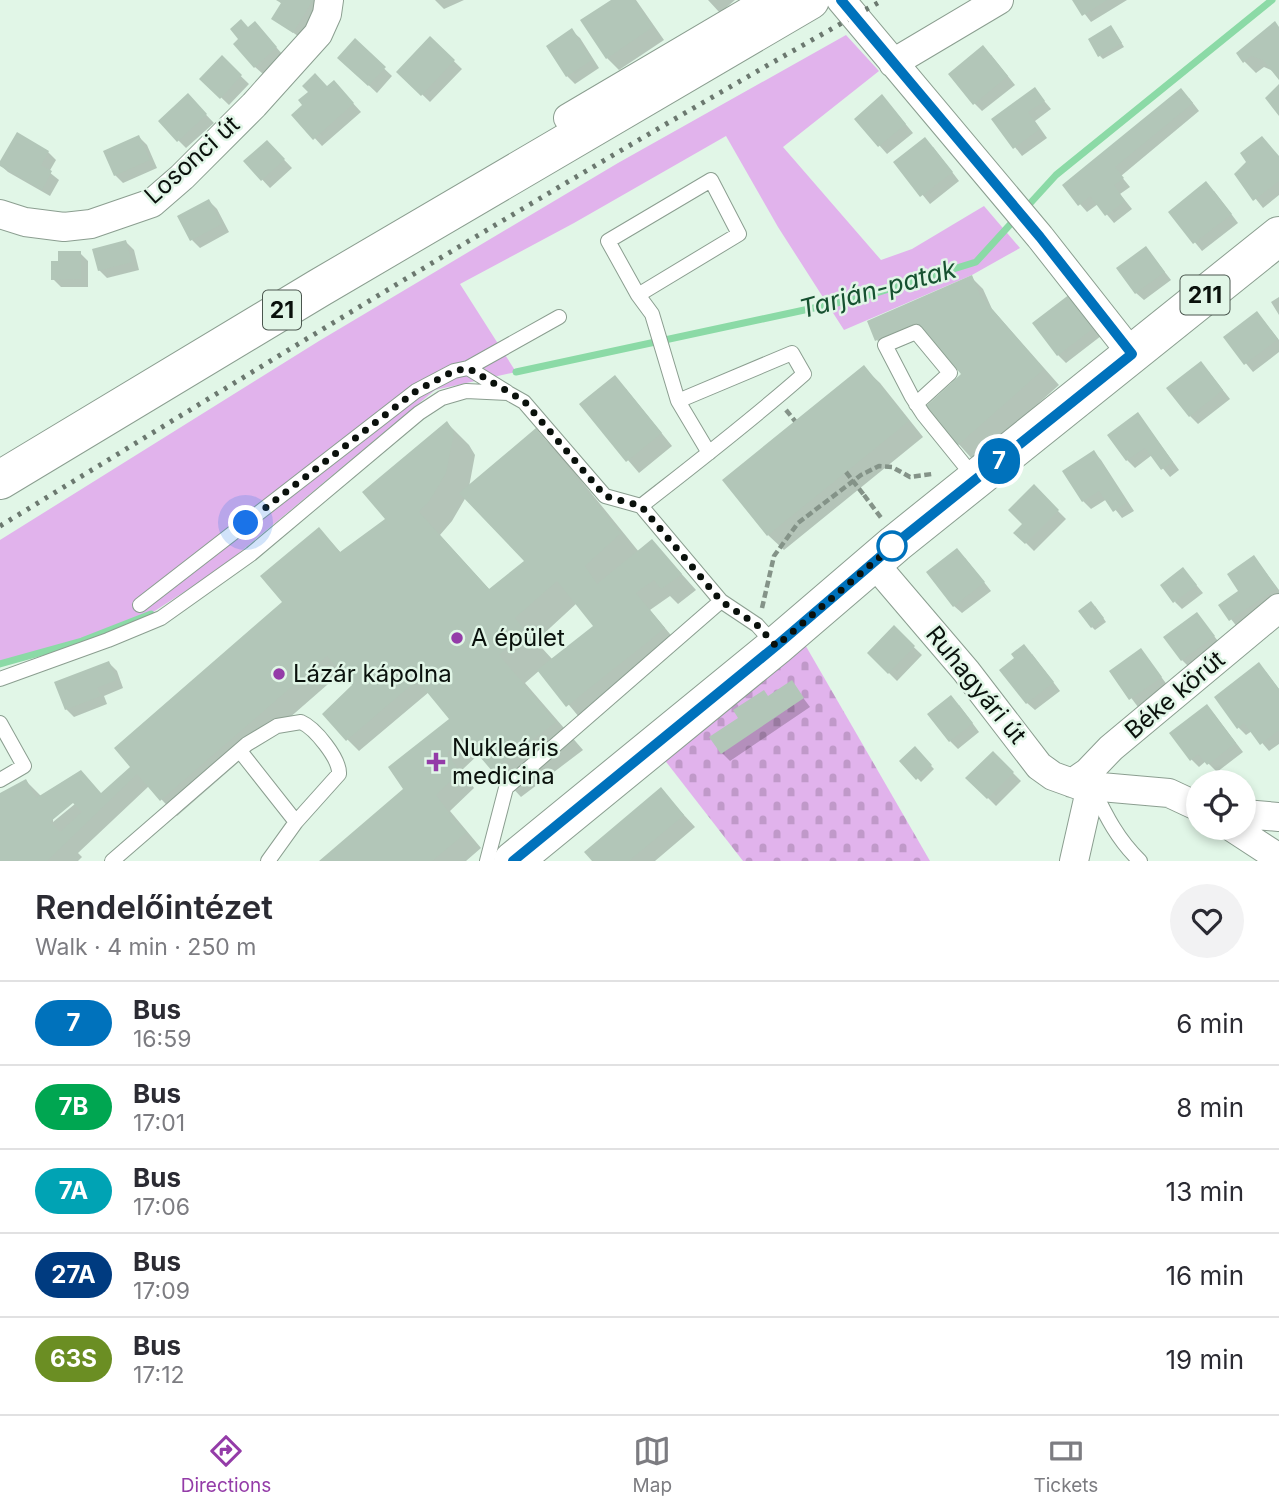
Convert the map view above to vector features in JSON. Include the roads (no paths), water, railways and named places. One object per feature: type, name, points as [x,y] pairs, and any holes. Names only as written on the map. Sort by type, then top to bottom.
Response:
[{"type":"main road","name":"21","points":[[0,480],[307,295],[567,130],[810,0]]},
{"type":"main road","name":"211","points":[[513,861],[766,636],[873,562],[967,469],[1132,354],[1279,236]]},
{"type":"street","name":"Losonci út","points":[[0,214],[25,222],[64,227],[91,224],[152,202],[182,177],[318,34],[327,14],[329,0]]},
{"type":"street","points":[[567,130],[768,0]]},
{"type":"street","points":[[841,0],[1040,237],[1132,354]]},
{"type":"street","points":[[893,63],[999,0]]},
{"type":"street","name":"Ruhagyári út","points":[[873,562],[966,671],[1040,766],[1053,776],[1082,785],[1169,793],[1186,801]]},
{"type":"street","name":"Béke körút","points":[[1082,785],[1088,772],[1111,748],[1279,608]]},
{"type":"street","points":[[1074,861],[1082,785]]},
{"type":"street","points":[[1256,815],[1279,817]]},
{"type":"street","points":[[1251,840],[1279,859]]},
{"type":"lane","points":[[638,295],[739,234],[710,180],[608,241],[638,295],[652,314],[678,401],[709,453]]},
{"type":"lane","points":[[140,605],[416,391],[454,371],[468,368],[559,317]]},
{"type":"lane","points":[[916,404],[950,373],[916,332],[885,345],[916,404],[967,469]]},
{"type":"lane","points":[[641,506],[804,374],[792,353],[678,401]]},
{"type":"lane","points":[[468,368],[524,401],[605,496],[641,506],[721,601],[766,636]]},
{"type":"lane","points":[[0,679],[161,618],[251,554],[419,413],[442,398],[466,391],[508,393]]},
{"type":"lane","points":[[487,861],[506,788],[721,601]]},
{"type":"lane","points":[[112,861],[267,730],[301,722],[310,727],[337,761],[340,770],[337,779],[296,822],[268,861]]},
{"type":"lane","points":[[0,723],[24,766],[0,780]]},
{"type":"lane","points":[[240,751],[296,822]]},
{"type":"lane","points":[[1082,785],[1125,846],[1140,861]]},
{"type":"waterway","name":"Tarján-patak","points":[[1024,210],[1056,175],[1272,0]]},
{"type":"waterway","name":"Tarján-patak","points":[[516,372],[860,298],[976,262],[1016,218]]},
{"type":"waterway","name":"Tarján-patak","points":[[0,664],[82,641],[151,614]]},
{"type":"railway","points":[[0,526],[549,193],[883,0]]},
{"type":"place","name":"A épület","points":[[457,638]]},
{"type":"place","name":"Lázár kápolna","points":[[279,674]]},
{"type":"place","name":"Nukleáris medicina","points":[[436,762]]}]
